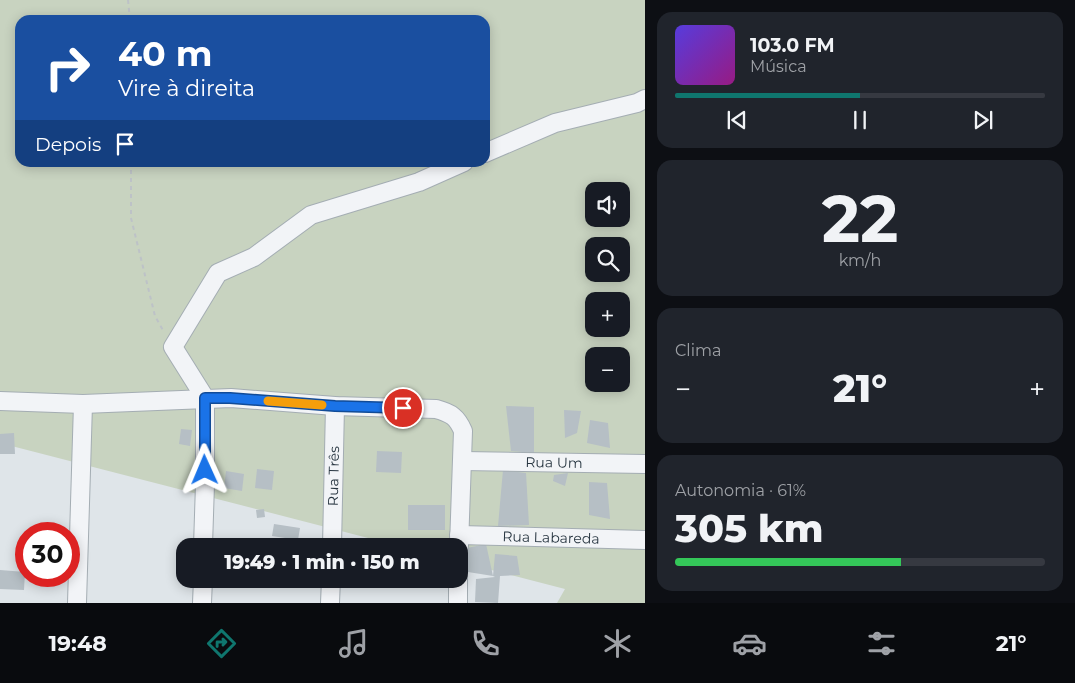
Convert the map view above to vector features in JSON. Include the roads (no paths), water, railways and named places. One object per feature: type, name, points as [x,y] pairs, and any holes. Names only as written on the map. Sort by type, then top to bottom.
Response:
[{"type":"street","points":[[490,151],[556,123],[637,103],[645,99]]},
{"type":"street","points":[[203,538],[205,398],[173,347],[218,273],[254,257],[311,215],[419,182],[453,167]]},
{"type":"street","points":[[0,401],[83,404],[230,398],[335,406],[436,409],[447,412],[455,417],[463,431],[459,538]]},
{"type":"street","points":[[77,603],[83,404]]},
{"type":"street","name":"Rua Três","points":[[332,538],[335,406]]},
{"type":"street","name":"Rua Um","points":[[463,461],[645,464]]},
{"type":"street","name":"Rua Labareda","points":[[468,540],[645,540]]},
{"type":"street","points":[[202,603],[203,588]]},
{"type":"street","points":[[330,603],[331,588]]},
{"type":"street","points":[[458,588],[458,603]]}]
